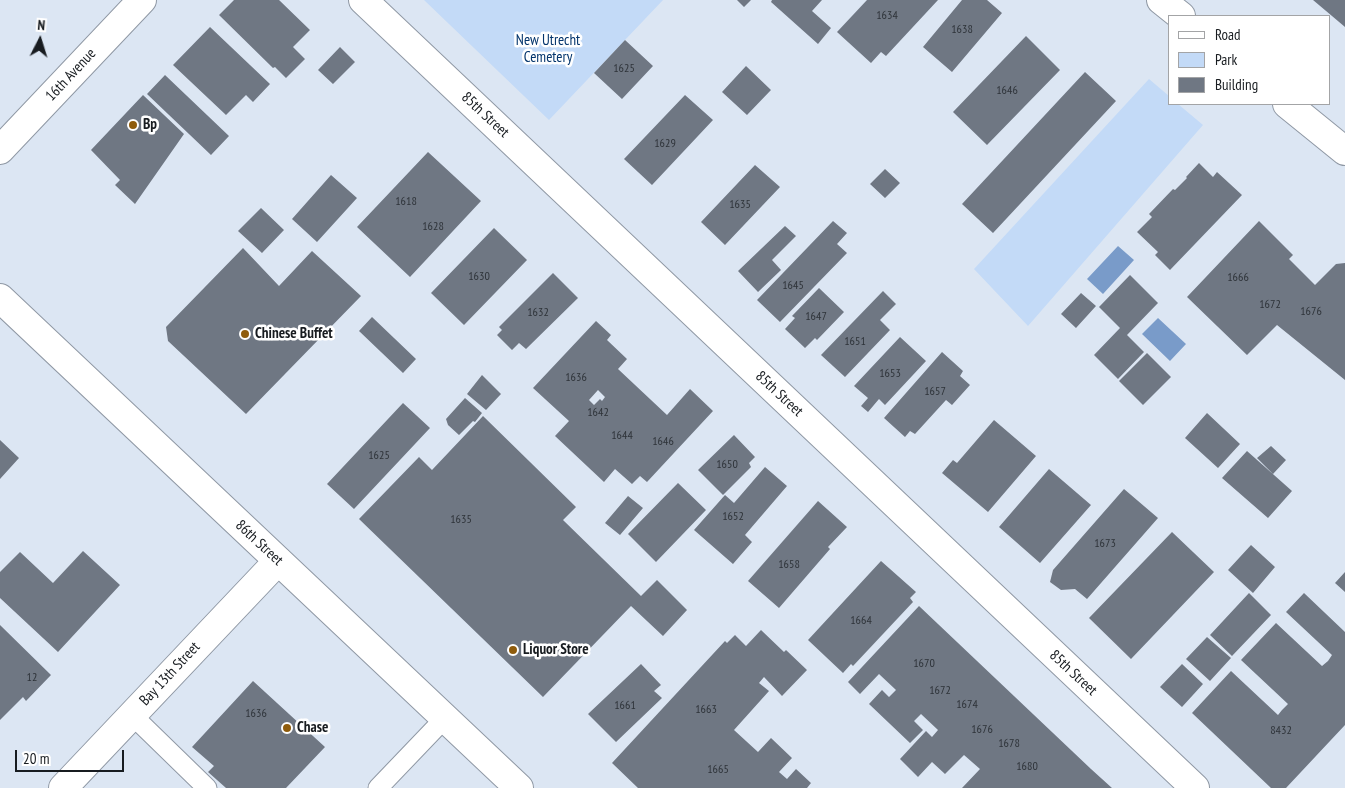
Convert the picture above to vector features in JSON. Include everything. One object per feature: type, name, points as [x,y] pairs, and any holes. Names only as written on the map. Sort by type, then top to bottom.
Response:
[{"type":"street","name":"16th Avenue","points":[[0,150],[142,0]]},
{"type":"street","name":"85th Street","points":[[363,0],[1194,788]]},
{"type":"street","points":[[1161,0],[1180,15]]},
{"type":"street","points":[[1288,105],[1345,151]]},
{"type":"street","name":"86th Street","points":[[0,298],[519,788]]},
{"type":"street","name":"Bay 13th Street","points":[[63,788],[278,561]]},
{"type":"lane","points":[[132,715],[207,788]]},
{"type":"lane","points":[[378,788],[445,718]]},
{"type":"green space","name":"New Utrecht Cemetery","points":[[424,0],[663,0],[549,120]]},
{"type":"green space","points":[[1149,79],[1168,95],[1168,105],[1179,105],[1203,125],[1028,326],[974,269]]},
{"type":"shaded area","points":[[1118,246],[1134,260],[1103,294],[1087,279]]},
{"type":"shaded area","points":[[1158,318],[1186,344],[1170,361],[1142,334]]},
{"type":"building","points":[[234,0],[279,0],[310,30],[293,47],[305,59],[286,78],[275,67],[273,68],[219,15]]},
{"type":"building","points":[[737,0],[751,0],[744,7]]},
{"type":"building","points":[[772,0],[822,0],[812,11],[831,28],[818,44],[771,2]]},
{"type":"building","points":[[867,0],[938,0],[886,56],[881,52],[871,63],[837,32]]},
{"type":"building","points":[[962,0],[987,0],[1002,13],[952,72],[923,47]]},
{"type":"building","points":[[1313,0],[1345,0],[1345,27],[1332,16]]},
{"type":"building","points":[[210,27],[270,84],[253,102],[246,95],[226,115],[173,65]]},
{"type":"building","points":[[1026,36],[1060,70],[987,145],[953,112]]},
{"type":"building","points":[[625,40],[653,66],[622,99],[594,73]]},
{"type":"building","points":[[340,47],[355,62],[333,84],[318,70]]},
{"type":"building","points":[[746,66],[771,90],[747,115],[722,92]]},
{"type":"building","points":[[1085,72],[1116,101],[993,233],[962,204]]},
{"type":"building","points":[[165,75],[229,136],[211,155],[147,94]]},
{"type":"building","points":[[143,95],[184,134],[135,204],[115,185],[120,180],[91,150]]},
{"type":"building","points":[[685,95],[713,120],[652,185],[624,159]]},
{"type":"building","points":[[428,152],[481,201],[410,277],[357,227]]},
{"type":"building","points":[[1199,163],[1213,177],[1217,172],[1242,195],[1170,270],[1155,255],[1158,252],[1137,232],[1152,217],[1149,214],[1173,189],[1175,190],[1187,178]]},
{"type":"building","points":[[755,165],[780,187],[725,245],[701,222]]},
{"type":"building","points":[[885,169],[900,183],[885,198],[870,184]]},
{"type":"building","points":[[331,175],[357,198],[317,242],[292,219]]},
{"type":"building","points":[[261,208],[284,230],[262,253],[238,231]]},
{"type":"building","points":[[833,221],[847,233],[837,244],[847,253],[780,322],[757,300]]},
{"type":"building","points":[[1259,221],[1293,255],[1289,259],[1315,285],[1336,264],[1345,263],[1345,380],[1277,325],[1247,355],[1187,297]]},
{"type":"building","points":[[785,226],[796,236],[772,260],[781,270],[758,292],[738,271]]},
{"type":"building","points":[[494,228],[527,260],[464,325],[431,293]]},
{"type":"building","name":"Chinese Buffet","points":[[243,248],[279,286],[312,251],[361,296],[246,414],[168,341],[166,327]]},
{"type":"building","points":[[553,273],[578,298],[526,349],[519,343],[512,350],[497,335],[502,330],[499,327]]},
{"type":"building","points":[[1130,275],[1158,303],[1127,335],[1144,352],[1118,379],[1094,355],[1120,328],[1099,307]]},
{"type":"building","points":[[819,288],[844,312],[817,340],[815,338],[805,348],[785,329],[795,318],[792,316]]},
{"type":"building","points":[[883,291],[896,304],[880,320],[890,330],[845,377],[821,355]]},
{"type":"building","points":[[1081,293],[1096,306],[1076,328],[1061,314]]},
{"type":"building","points":[[372,317],[416,359],[403,373],[359,331]]},
{"type":"building","points":[[596,321],[611,335],[607,340],[627,359],[618,369],[667,415],[690,389],[713,411],[647,482],[640,476],[632,484],[615,469],[604,482],[555,436],[569,421],[533,388]],"holes":[[[598,390],[605,397],[594,405],[589,400]]]},
{"type":"building","points":[[900,337],[926,361],[885,405],[879,399],[868,412],[861,406],[868,398],[854,386]]},
{"type":"building","points":[[942,352],[963,371],[960,376],[970,385],[952,405],[946,400],[915,434],[910,431],[905,437],[884,418]]},
{"type":"building","points":[[1147,353],[1171,377],[1143,405],[1119,381]]},
{"type":"building","points":[[482,375],[501,394],[486,410],[467,394]]},
{"type":"building","points":[[465,398],[482,413],[475,422],[473,421],[459,435],[448,425],[446,419]]},
{"type":"building","points":[[403,403],[430,428],[354,509],[327,484]]},
{"type":"building","points":[[1207,413],[1240,444],[1218,468],[1185,438]]},
{"type":"building","points":[[483,416],[576,507],[563,520],[641,596],[657,580],[687,610],[663,636],[631,606],[543,697],[359,519],[419,457],[432,470]]},
{"type":"building","points":[[994,420],[1036,456],[988,512],[942,473],[953,460],[957,463]]},
{"type":"building","points":[[734,435],[755,457],[749,463],[751,467],[723,495],[698,470]]},
{"type":"building","points":[[0,440],[19,458],[0,479]]},
{"type":"building","points":[[1271,446],[1286,460],[1273,474],[1257,458]]},
{"type":"building","points":[[1247,451],[1292,491],[1268,518],[1222,478]]},
{"type":"building","points":[[765,467],[787,486],[745,535],[752,542],[733,564],[694,530],[725,495],[734,503]]},
{"type":"building","points":[[1049,469],[1091,505],[1040,563],[999,527]]},
{"type":"building","points":[[678,483],[706,510],[656,562],[628,534]]},
{"type":"building","points":[[1124,489],[1158,518],[1087,599],[1075,589],[1061,590],[1050,582],[1053,570]]},
{"type":"building","points":[[628,496],[643,508],[620,535],[605,523]]},
{"type":"building","points":[[818,501],[847,527],[828,547],[830,549],[779,608],[748,581]]},
{"type":"building","points":[[1172,532],[1214,572],[1131,659],[1089,618]]},
{"type":"building","points":[[1251,545],[1275,567],[1253,593],[1228,570]]},
{"type":"building","points":[[83,551],[120,585],[58,652],[0,598],[0,572],[20,552],[53,583]]},
{"type":"building","points":[[881,561],[916,592],[910,598],[913,602],[853,666],[851,664],[843,673],[808,640]]},
{"type":"building","points":[[1345,572],[1345,592],[1335,583]]},
{"type":"building","points":[[1249,593],[1271,615],[1232,656],[1210,635]]},
{"type":"building","points":[[1304,593],[1345,632],[1345,725],[1286,788],[1271,788],[1192,713],[1231,671],[1278,715],[1288,704],[1241,660],[1276,623],[1322,666],[1328,661],[1332,655],[1286,612]]},
{"type":"building","points":[[919,606],[1112,788],[962,788],[980,769],[964,755],[945,774],[932,762],[918,777],[900,759],[926,731],[932,737],[938,730],[921,714],[914,721],[923,730],[910,743],[869,704],[882,690],[889,697],[896,690],[879,674],[860,694],[848,682]]},
{"type":"building","points":[[0,625],[51,675],[26,701],[23,697],[0,720]]},
{"type":"building","points":[[761,630],[784,652],[786,650],[807,670],[782,696],[764,677],[759,683],[769,691],[734,730],[758,752],[771,738],[792,758],[779,772],[787,779],[796,769],[811,783],[807,788],[638,788],[612,763],[725,641],[727,643],[735,635],[746,646]]},
{"type":"building","points":[[1207,637],[1231,658],[1210,681],[1186,659]]},
{"type":"building","points":[[641,664],[661,685],[654,691],[662,698],[616,742],[588,714]]},
{"type":"building","points":[[1182,664],[1203,684],[1182,707],[1160,687]]},
{"type":"building","points":[[253,681],[325,747],[286,788],[226,788],[208,772],[214,766],[192,747]]},
{"type":"place","name":"Bp","points":[[133,125]]},
{"type":"place","name":"Chinese Buffet","points":[[245,334]]},
{"type":"place","name":"Liquor Store","points":[[513,650]]},
{"type":"place","name":"Chase","points":[[287,728]]}]
